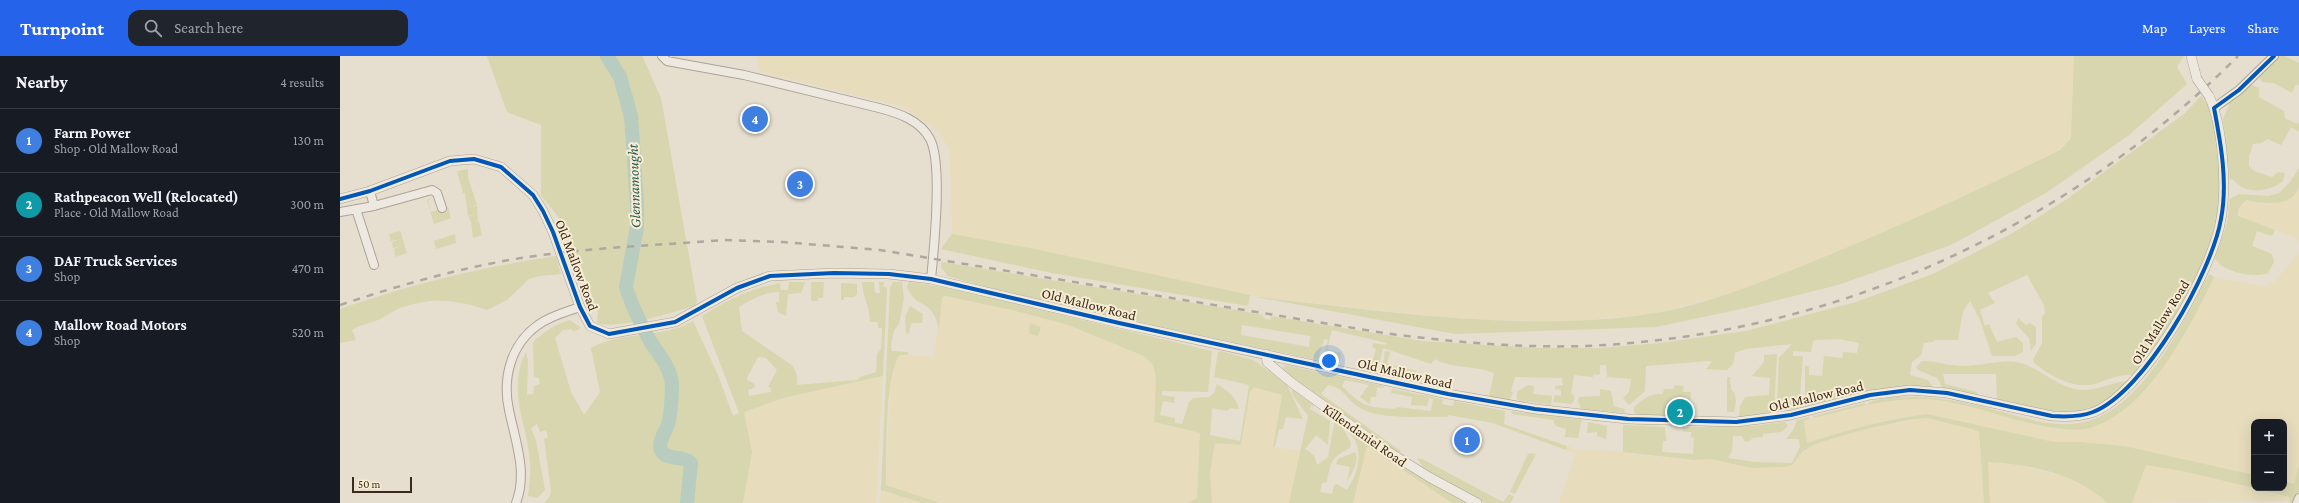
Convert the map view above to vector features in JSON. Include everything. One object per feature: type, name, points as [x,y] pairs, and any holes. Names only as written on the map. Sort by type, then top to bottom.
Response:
[{"type":"street","points":[[662,56],[667,61],[744,75],[880,108],[900,114],[917,123],[930,138],[936,156],[936,220],[932,279]]},
{"type":"street","name":"Old Mallow Road","points":[[340,199],[370,191],[440,164],[457,160],[474,159],[501,168],[533,195],[553,232],[580,307],[590,326],[609,334],[675,322],[737,288],[770,276],[834,273],[889,274],[932,279],[1119,323],[1477,400],[1527,408],[1668,421],[1744,421],[1791,415],[1870,395],[1910,390],[1947,393],[2052,416],[2080,416],[2094,412],[2107,405],[2135,380],[2150,361],[2181,314],[2206,264],[2221,221],[2224,202],[2223,170],[2214,108],[2209,96],[2197,79],[2191,56]]},
{"type":"street","points":[[2214,108],[2239,90],[2274,56]]},
{"type":"street","points":[[340,212],[374,206],[432,190],[437,193],[442,208]]},
{"type":"street","points":[[370,191],[374,206]]},
{"type":"street","points":[[356,209],[374,265]]},
{"type":"street","points":[[516,503],[521,471],[506,388],[509,366],[518,347],[538,324],[554,316],[580,307]]},
{"type":"street","name":"Killendaniel Road","points":[[1266,354],[1267,362],[1322,405],[1410,466],[1477,503]]},
{"type":"street","points":[[2297,503],[2299,498]]},
{"type":"shaded area","points":[[756,56],[2074,56],[2071,138],[2056,152],[1902,225],[1733,293],[1651,314],[1566,322],[1462,319],[1256,297],[952,234],[950,150],[938,131],[904,107],[761,72]]},
{"type":"shaded area","points":[[2299,187],[2299,245],[2297,238],[2238,216],[2241,205],[2247,200],[2271,205],[2294,195]]},
{"type":"shaded area","points":[[2299,252],[2299,466],[2294,484],[2287,482],[2287,419],[2251,419],[2251,474],[2124,446],[2081,442],[2054,442],[1927,414],[1896,418],[1859,427],[1807,443],[1804,420],[1883,402],[1904,399],[1925,399],[1948,402],[2058,429],[2084,429],[2125,409],[2154,378],[2182,339],[2214,277],[2265,287],[2276,280]]},
{"type":"shaded area","points":[[946,296],[1016,311],[1068,325],[1144,356],[1153,365],[1156,379],[1154,422],[1200,433],[1197,498],[1187,503],[940,503],[886,486],[890,380],[895,361],[900,355],[934,357],[942,297]]},
{"type":"shaded area","points":[[883,376],[876,503],[743,503],[752,452],[743,412],[783,398]]},
{"type":"shaded area","points":[[1254,387],[1282,395],[1273,447],[1300,451],[1289,503],[1212,503],[1210,472],[1215,442],[1241,445],[1250,392]]},
{"type":"shaded area","points":[[1927,418],[1979,431],[1984,503],[1559,503],[1576,453],[1566,450],[1567,446],[1577,450],[1637,452],[1641,455],[1694,460],[1711,459],[1751,468],[1784,467],[1792,465],[1803,451],[1818,443],[1862,430]]},
{"type":"shaded area","points":[[1367,446],[1395,466],[1453,503],[1353,503]]},
{"type":"shaded area","points":[[1988,462],[2012,463],[2066,477],[2094,490],[2108,503],[1990,503]]},
{"type":"shaded area","points":[[2146,465],[2182,471],[2251,487],[2251,491],[2266,491],[2291,497],[2290,501],[2132,503]]},
{"type":"shaded area","points":[[881,490],[923,503],[880,503]]},
{"type":"green space","points":[[487,56],[642,56],[661,98],[697,301],[695,306],[660,316],[631,322],[606,325],[597,323],[598,312],[567,228],[541,195],[541,125],[507,112]]},
{"type":"green space","points":[[2074,56],[2184,56],[2177,67],[2187,84],[2129,135],[2046,193],[1951,245],[1838,285],[1750,307],[1656,327],[1455,334],[1256,297],[1403,314],[1502,321],[1601,319],[1650,314],[1713,299],[1774,277],[1876,235],[1969,194],[2060,150],[2071,138]]},
{"type":"green space","points":[[2279,56],[2285,56],[2299,63],[2299,86],[2296,84],[2292,93],[2274,83],[2262,82],[2259,76]]},
{"type":"green space","points":[[2250,84],[2259,88],[2259,97],[2284,111],[2285,118],[2297,124],[2299,122],[2299,132],[2291,127],[2281,145],[2267,139],[2262,143],[2253,144],[2249,156],[2249,166],[2254,171],[2272,177],[2278,172],[2285,173],[2283,181],[2279,184],[2262,190],[2251,190],[2245,188],[2230,179],[2223,119],[2229,105],[2228,103]]},
{"type":"green space","points":[[2201,96],[2209,107],[2213,120],[2220,191],[2218,217],[2213,238],[2196,280],[2185,300],[2160,340],[2134,375],[2111,378],[2089,385],[2072,384],[2064,381],[2048,373],[2034,363],[2033,360],[2042,343],[2042,317],[2045,313],[2044,305],[2027,275],[1988,293],[1995,303],[1980,310],[1985,326],[1989,324],[1997,342],[2016,337],[2023,343],[2023,352],[2014,356],[1992,356],[1980,320],[1970,301],[1963,311],[1958,340],[1934,340],[1933,342],[1924,343],[1921,355],[1912,362],[1910,375],[1928,380],[1933,387],[1918,386],[1805,409],[1805,365],[1809,367],[1809,375],[1822,376],[1824,356],[1842,358],[1843,352],[1857,353],[1859,343],[1839,339],[1816,340],[1813,341],[1811,352],[1793,351],[1793,356],[1803,356],[1799,409],[1739,417],[1740,406],[1745,397],[1769,395],[1770,378],[1752,376],[1764,362],[1764,355],[1777,354],[1774,409],[1777,408],[1779,358],[1792,344],[1745,349],[1735,353],[1733,364],[1727,370],[1706,369],[1712,362],[1709,361],[1646,366],[1645,391],[1629,405],[1623,398],[1629,392],[1631,379],[1607,377],[1606,365],[1600,365],[1600,374],[1595,375],[1594,373],[1593,377],[1574,375],[1571,394],[1574,395],[1574,401],[1571,404],[1553,402],[1555,395],[1561,396],[1561,390],[1555,389],[1555,386],[1563,385],[1562,378],[1515,377],[1511,391],[1513,393],[1509,400],[1489,397],[1494,373],[1479,369],[1456,366],[1435,359],[1431,364],[1383,348],[1378,370],[1365,367],[1367,359],[1373,360],[1376,349],[1372,347],[1373,343],[1386,345],[1387,343],[1332,330],[1327,349],[1341,353],[1340,362],[1323,358],[1328,340],[1324,339],[1318,360],[1112,317],[971,283],[948,276],[941,267],[941,262],[1230,309],[1263,315],[1263,318],[1270,320],[1271,316],[1422,341],[1539,348],[1600,348],[1660,343],[1746,331],[1856,302],[1933,274],[2011,234],[2067,199],[2184,114]],"holes":[[[1242,325],[1310,336],[1309,347],[1241,335]]]},
{"type":"green space","points":[[2299,168],[2299,186],[2296,193],[2291,198],[2277,203],[2261,203],[2247,200],[2241,205],[2238,211],[2238,216],[2275,230],[2272,236],[2257,231],[2252,246],[2272,254],[2274,262],[2268,273],[2257,275],[2244,274],[2232,271],[2221,265],[2215,259],[2227,223],[2230,199],[2239,194],[2268,196],[2279,193],[2290,182]]},
{"type":"green space","points":[[468,169],[468,178],[477,205],[469,207],[477,206],[478,220],[474,222],[479,221],[482,235],[473,238],[471,222],[468,217],[475,214],[468,216],[465,193],[463,193],[457,171]]},
{"type":"green space","points":[[432,198],[428,201],[431,212],[448,207],[451,218],[434,224],[427,200]]},
{"type":"green space","points":[[400,231],[407,253],[395,257],[394,249],[401,246],[393,248],[392,242],[401,239],[391,241],[389,234]]},
{"type":"green space","points":[[455,234],[456,243],[436,249],[434,241]]},
{"type":"green space","points":[[952,234],[1035,249],[1250,295],[1248,306],[1052,273],[941,249]]},
{"type":"green space","points":[[556,256],[561,274],[540,276],[529,279],[507,300],[487,310],[466,304],[445,301],[414,304],[400,308],[378,320],[355,328],[352,330],[356,340],[340,343],[340,309],[447,277],[501,265]]},
{"type":"green space","points":[[2209,274],[2214,277],[2181,341],[2167,362],[2151,383],[2134,401],[2116,416],[2092,428],[2072,430],[2062,429],[2024,422],[1957,404],[1924,399],[1882,402],[1814,418],[1813,416],[1865,403],[1865,405],[1869,404],[1869,402],[1883,399],[1897,397],[1925,397],[1966,403],[2049,423],[2072,424],[2096,419],[2117,406],[2137,388],[2155,367],[2185,319]]},
{"type":"green space","points":[[789,282],[805,282],[801,293],[788,294],[786,316],[778,312],[776,302],[779,302],[779,292],[763,295],[739,307],[742,331],[793,366],[797,375],[797,385],[857,380],[860,377],[876,372],[877,354],[881,349],[882,328],[878,328],[878,322],[870,322],[862,282],[874,282],[875,293],[880,293],[879,282],[884,282],[883,286],[887,288],[883,376],[783,398],[744,412],[752,452],[743,503],[544,503],[550,496],[551,490],[544,439],[548,437],[546,430],[540,432],[537,424],[531,428],[536,440],[545,490],[537,498],[528,496],[530,463],[520,408],[518,381],[520,367],[526,352],[528,361],[527,395],[533,394],[534,386],[540,384],[539,378],[534,377],[533,342],[541,335],[555,326],[570,320],[581,328],[573,332],[572,329],[563,330],[555,338],[571,392],[584,415],[600,392],[591,348],[615,339],[655,333],[681,327],[693,321],[718,375],[733,416],[739,413],[702,316],[720,305],[749,291],[780,283],[781,290],[788,290]],"holes":[[[758,357],[766,358],[777,370],[768,387],[770,387],[771,392],[749,396],[748,390],[754,388],[755,384],[747,380],[747,378]]]},
{"type":"green space","points":[[811,282],[824,282],[823,298],[818,298],[818,301],[811,301]]},
{"type":"green space","points":[[893,282],[902,282],[904,299],[899,324],[894,331],[891,344],[892,351],[908,352],[908,355],[900,355],[891,379],[887,417],[886,485],[940,503],[923,503],[881,490],[890,288]]},
{"type":"green space","points":[[909,282],[944,287],[1212,351],[1208,392],[1162,391],[1162,395],[1175,397],[1174,403],[1163,401],[1160,415],[1175,418],[1175,423],[1182,424],[1189,402],[1193,398],[1209,397],[1214,393],[1217,384],[1233,397],[1238,404],[1239,409],[1230,408],[1227,411],[1212,408],[1210,435],[1240,441],[1249,385],[1214,377],[1218,352],[1221,351],[1253,360],[1286,383],[1303,419],[1286,417],[1283,429],[1279,429],[1275,447],[1273,447],[1282,395],[1254,387],[1250,392],[1241,445],[1215,443],[1210,472],[1212,503],[1187,503],[1197,498],[1200,433],[1154,422],[1156,379],[1153,365],[1144,356],[1068,325],[1016,311],[946,296],[942,297],[939,328],[935,316],[930,309],[916,300],[910,293],[907,287]]},
{"type":"green space","points":[[841,283],[857,284],[857,294],[854,297],[844,297],[844,300],[841,300]]},
{"type":"green space","points":[[910,306],[923,314],[922,323],[911,323],[909,334],[906,333],[905,317]]},
{"type":"green space","points":[[2018,318],[2026,325],[2030,323],[2036,327],[2036,344],[2031,351],[2029,338],[2016,324]]},
{"type":"green space","points":[[1030,323],[1041,327],[1038,336],[1030,334]]},
{"type":"green space","points":[[1385,351],[1390,352],[1387,364],[1397,366],[1395,373],[1382,370]]},
{"type":"green space","points":[[1922,361],[1964,366],[2016,362],[2024,364],[2063,385],[2080,390],[2092,389],[2128,381],[2113,395],[2098,404],[2083,409],[2050,411],[1997,399],[1996,374],[1943,374],[1945,384],[1977,392],[1977,394],[1943,388],[1937,378],[1918,370],[1916,367]]},
{"type":"green space","points":[[1285,365],[1384,386],[1383,388],[1377,387],[1376,397],[1371,397],[1370,404],[1360,397],[1369,385],[1345,380],[1342,386],[1360,402],[1377,408],[1395,409],[1396,407],[1431,411],[1433,399],[1429,398],[1427,406],[1411,405],[1412,397],[1391,393],[1392,389],[1443,399],[1442,404],[1453,406],[1454,401],[1505,411],[1504,424],[1567,446],[1566,450],[1493,423],[1448,415],[1448,417],[1404,417],[1380,415],[1362,409],[1353,403],[1339,389],[1328,385],[1321,394],[1402,452],[1396,452],[1300,385],[1282,369]]},
{"type":"green space","points":[[1400,367],[1416,371],[1415,378],[1398,374]]},
{"type":"green space","points":[[1727,377],[1730,377],[1731,389],[1736,397],[1734,412],[1727,412]]},
{"type":"green space","points":[[1528,385],[1534,386],[1533,394],[1552,396],[1551,405],[1517,400],[1517,392]]},
{"type":"green space","points":[[1674,385],[1684,386],[1683,392],[1691,392],[1689,417],[1646,416],[1634,413],[1634,407],[1644,399],[1654,394],[1663,394],[1664,389],[1674,389]]},
{"type":"green space","points":[[1292,389],[1313,404],[1314,407],[1311,405],[1310,409],[1330,421],[1328,445],[1316,435],[1305,449],[1314,455],[1317,465],[1328,457],[1335,420],[1341,425],[1351,443],[1350,448],[1339,454],[1333,460],[1329,469],[1327,482],[1322,483],[1320,492],[1332,494],[1334,485],[1337,484],[1347,490],[1355,475],[1358,451],[1356,443],[1346,430],[1346,427],[1397,463],[1467,503],[1452,503],[1367,446],[1353,503],[1289,503],[1308,416],[1292,394]]},
{"type":"green space","points":[[1600,389],[1611,391],[1614,406],[1624,409],[1625,413],[1581,409],[1578,401],[1579,397],[1600,396]]},
{"type":"green space","points":[[1511,411],[1583,420],[1581,422],[1578,438],[1565,437],[1566,429],[1556,426],[1553,420],[1512,414]]},
{"type":"green space","points":[[1927,414],[2054,442],[2081,442],[2124,446],[2251,474],[2251,487],[2182,471],[2146,465],[2132,503],[2108,503],[2082,485],[2052,472],[2020,465],[1988,462],[1990,503],[1984,503],[1979,431],[1927,418],[1908,420],[1862,430],[1818,443],[1803,451],[1792,465],[1784,467],[1751,468],[1711,459],[1694,460],[1623,452],[1623,425],[1665,427],[1666,441],[1663,441],[1662,452],[1693,454],[1694,438],[1691,437],[1691,432],[1683,432],[1683,427],[1752,426],[1785,422],[1788,426],[1781,432],[1763,434],[1763,437],[1752,438],[1751,440],[1745,442],[1742,436],[1733,436],[1732,451],[1728,458],[1755,462],[1792,463],[1800,447],[1799,439],[1786,439],[1793,430],[1797,420],[1809,417],[1809,419],[1804,421],[1807,443],[1897,419]]},
{"type":"green space","points":[[1588,422],[1607,426],[1606,439],[1597,436],[1597,432],[1587,433]]},
{"type":"green space","points":[[1355,452],[1357,459],[1356,463],[1347,481],[1350,467],[1336,464],[1338,459]]},
{"type":"green space","points":[[1528,454],[1536,454],[1515,494],[1510,492]]},
{"type":"green space","points":[[1417,458],[1422,459],[1503,502],[1509,494],[1514,497],[1510,503],[1485,503],[1424,469]]},
{"type":"green space","points":[[2299,466],[2299,495],[2294,503],[2289,503],[2290,497],[2267,491],[2287,491],[2287,482],[2294,484]]},
{"type":"waterway","name":"Glennamought","points":[[607,56],[620,77],[631,116],[637,204],[637,227],[626,287],[640,321],[650,341],[667,366],[671,378],[672,388],[670,417],[661,440],[660,447],[666,456],[684,459],[691,463],[687,503]]},
{"type":"railway","points":[[340,305],[440,275],[516,259],[587,250],[723,240],[783,242],[880,250],[1384,333],[1434,339],[1484,344],[1585,346],[1677,338],[1766,321],[1854,296],[1938,262],[2020,222],[2097,173],[2170,118],[2238,56]]},
{"type":"cycle path","points":[[340,199],[370,191],[450,161],[474,159],[501,167],[533,195],[553,232],[580,307],[590,326],[609,334],[675,322],[737,288],[770,276],[834,273],[889,274],[931,279],[1119,323],[1448,394],[1535,409],[1628,419],[1736,422],[1791,415],[1870,395],[1910,390],[1947,393],[2052,416],[2073,416],[2093,412],[2113,400],[2134,381],[2154,356],[2173,328],[2190,298],[2205,269],[2215,242],[2223,205],[2223,164],[2214,108],[2239,90],[2274,56]]},
{"type":"place","name":"Mallow Road Motors","points":[[755,119]]},
{"type":"place","name":"DAF Truck Services","points":[[800,184]]},
{"type":"place","name":"Rathpeacon Well (Relocated)","points":[[1680,412]]},
{"type":"place","name":"Farm Power","points":[[1467,440]]}]
